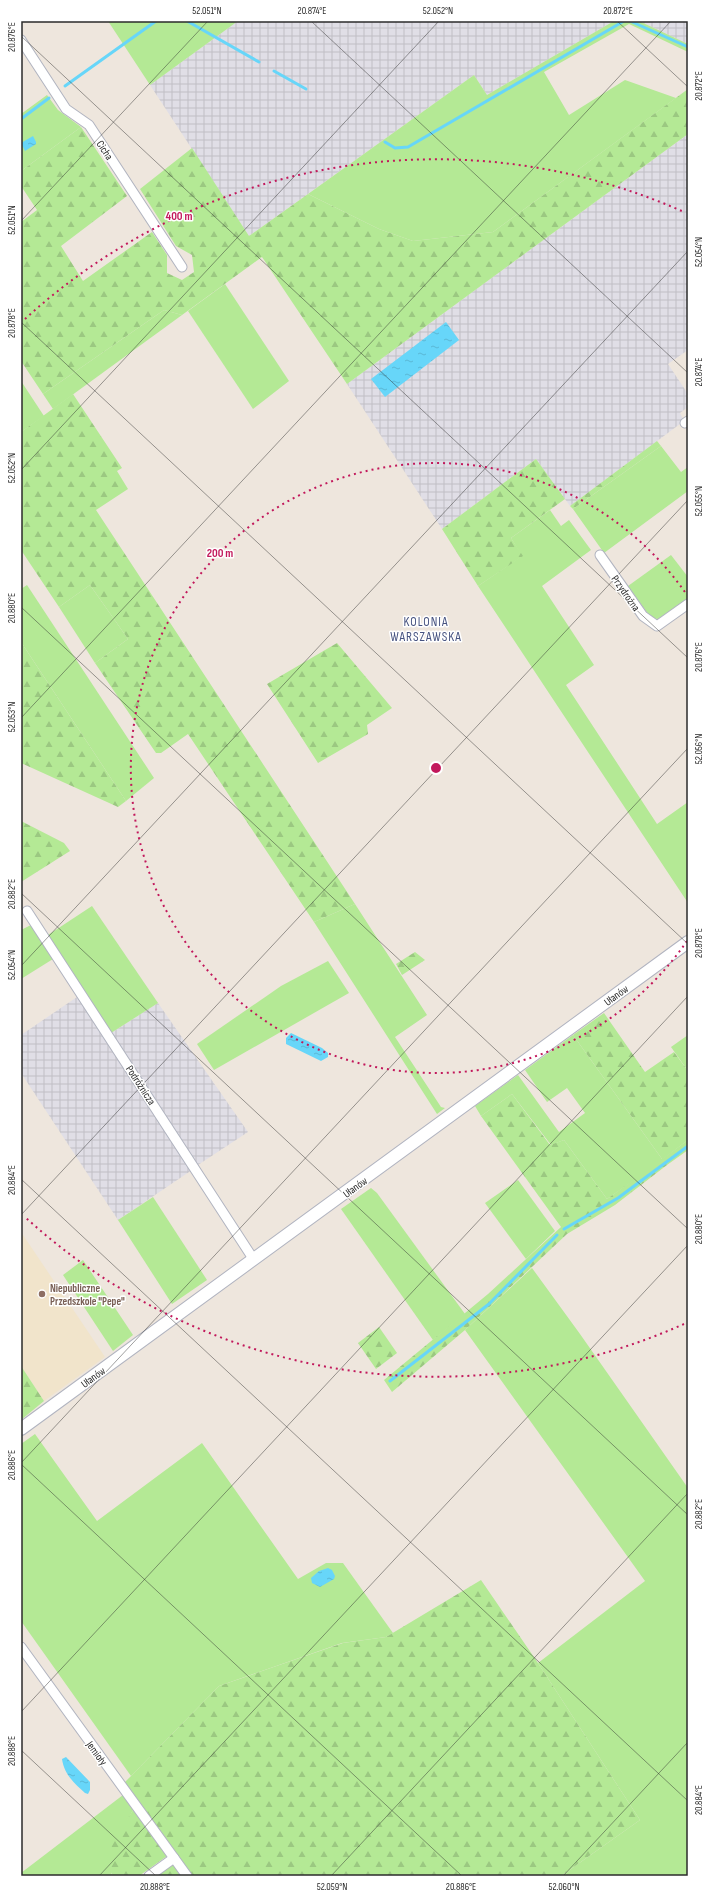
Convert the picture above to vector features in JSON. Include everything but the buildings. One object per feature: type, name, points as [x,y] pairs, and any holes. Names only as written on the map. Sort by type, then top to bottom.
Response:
[{"type":"street","name":"Cicha","points":[[21,40],[66,109],[89,125],[182,267]]},
{"type":"street","name":"Przydrożna","points":[[600,555],[643,616],[657,626],[688,604]]},
{"type":"street","name":"Podróżnicza","points":[[27,911],[254,1260]]},
{"type":"street","name":"Ułanów","points":[[21,1429],[688,942]]},
{"type":"street","name":"Jemioły","points":[[21,1647],[187,1876]]},
{"type":"street","points":[[149,1876],[174,1858]]},
{"type":"shaded area","points":[[238,21],[614,21],[487,95],[474,75],[249,236],[150,85]]},
{"type":"shaded area","points":[[639,21],[688,21],[688,44]]},
{"type":"shaded area","points":[[688,134],[688,350],[668,364],[688,394],[688,407],[680,413],[684,421],[570,506],[536,459],[442,529],[347,384]]},
{"type":"shaded area","points":[[77,997],[192,1170],[118,1220],[21,1073],[21,1035]]},
{"type":"shaded area","points":[[158,1003],[248,1132],[198,1165],[111,1033]]},
{"type":"shaded area","name":"Niepubliczne Przedszkole \"Pepe\"","points":[[21,1232],[105,1357],[44,1401],[21,1366]]},
{"type":"green space","points":[[108,21],[238,21],[150,85]]},
{"type":"green space","points":[[614,21],[639,21],[688,44],[688,52],[629,24],[544,72],[569,115],[625,80],[676,98],[493,232],[413,241],[379,229],[308,194],[474,75],[487,95]]},
{"type":"green space","points":[[688,89],[688,134],[347,384],[262,257],[182,315],[164,310],[43,394],[21,361],[21,222],[37,210],[21,186],[21,171],[81,127],[127,196],[61,246],[83,281],[152,232],[167,255],[167,273],[182,280],[194,272],[192,255],[176,246],[140,189],[192,148],[249,236],[308,194],[379,229],[413,241],[493,232]]},
{"type":"green space","points":[[47,95],[58,110],[81,127],[21,171],[21,114]]},
{"type":"green space","points":[[225,284],[289,381],[253,409],[188,311]]},
{"type":"green space","points":[[164,310],[182,315],[53,409],[43,394]]},
{"type":"green space","points":[[21,381],[44,416],[21,432]]},
{"type":"green space","points":[[73,394],[122,468],[117,471],[128,489],[96,510],[355,904],[314,922],[188,734],[161,753],[156,753],[95,663],[128,639],[90,585],[59,607],[21,550],[21,432]]},
{"type":"green space","points":[[657,441],[661,446],[573,509],[570,506]]},
{"type":"green space","points":[[661,446],[681,472],[688,467],[688,491],[604,553],[573,509]]},
{"type":"green space","points":[[536,459],[565,499],[511,538],[523,556],[478,586],[442,529]]},
{"type":"green space","points":[[550,510],[561,526],[569,520],[591,550],[542,586],[594,665],[566,685],[657,824],[688,802],[688,903],[478,586],[522,556],[511,538]]},
{"type":"green space","points":[[671,555],[688,577],[688,598],[658,619],[651,618],[628,586]]},
{"type":"green space","points":[[27,585],[154,778],[126,801],[21,642],[21,589]]},
{"type":"green space","points":[[90,585],[128,639],[95,663],[59,607]]},
{"type":"green space","points":[[21,642],[126,801],[118,807],[21,763]]},
{"type":"green space","points":[[337,643],[392,708],[367,725],[368,734],[318,763],[267,684]]},
{"type":"green space","points":[[21,821],[64,843],[70,851],[21,882]]},
{"type":"green space","points":[[355,904],[427,1015],[395,1037],[441,1107],[445,1108],[437,1114],[314,922]]},
{"type":"green space","points":[[92,906],[158,1003],[111,1033],[48,935]]},
{"type":"green space","points":[[31,925],[53,959],[21,979],[21,930]]},
{"type":"green space","points":[[415,952],[425,960],[402,975],[396,964]]},
{"type":"green space","points":[[328,961],[349,993],[214,1070],[197,1044],[281,986]]},
{"type":"green space","points":[[604,1013],[645,1072],[674,1052],[688,1071],[688,1140],[663,1159],[667,1165],[615,1205],[567,1234],[465,1330],[392,1392],[384,1380],[488,1294],[561,1227],[481,1116],[512,1094],[550,1145],[564,1140],[607,1199],[662,1159],[573,1035]]},
{"type":"green space","points":[[573,1035],[662,1159],[688,1140],[688,1150],[667,1165],[663,1160],[607,1199],[564,1140],[551,1145],[512,1094],[481,1116],[475,1106],[518,1075],[559,1132],[585,1113],[567,1088],[547,1102],[525,1070]]},
{"type":"green space","points":[[688,1035],[688,1071],[671,1047]]},
{"type":"green space","points":[[518,1180],[555,1231],[526,1259],[485,1203]]},
{"type":"green space","points":[[371,1188],[377,1193],[465,1314],[433,1340],[341,1209]]},
{"type":"green space","points":[[153,1197],[207,1280],[172,1304],[118,1220]]},
{"type":"green space","points":[[83,1260],[133,1335],[113,1351],[63,1275]]},
{"type":"green space","points":[[532,1268],[688,1488],[688,1876],[561,1876],[640,1820],[538,1663],[645,1581],[465,1330]]},
{"type":"green space","points":[[379,1327],[397,1353],[376,1369],[358,1343]]},
{"type":"green space","points":[[21,1366],[44,1401],[21,1420]]},
{"type":"green space","points":[[35,1434],[97,1521],[202,1443],[298,1579],[326,1563],[343,1563],[393,1633],[386,1637],[342,1643],[219,1686],[131,1776],[21,1621],[21,1444]]},
{"type":"green space","points":[[481,1580],[538,1663],[640,1820],[561,1876],[193,1876],[125,1782],[219,1686],[343,1643],[386,1637]]},
{"type":"green space","points":[[123,1795],[133,1810],[125,1825],[111,1873],[113,1876],[21,1876],[21,1873]]},
{"type":"green space","points":[[133,1810],[167,1856],[139,1876],[113,1876],[109,1868],[108,1859],[110,1850],[118,1833]]},
{"type":"green space","points":[[173,1863],[182,1876],[155,1876]]},
{"type":"water","points":[[33,136],[36,144],[25,151],[21,143]]},
{"type":"water","points":[[446,322],[459,340],[385,397],[371,379]]},
{"type":"water","points":[[291,1033],[322,1048],[328,1053],[328,1057],[321,1061],[286,1044],[286,1038]]},
{"type":"water","points":[[328,1568],[332,1570],[335,1576],[334,1579],[320,1587],[312,1583],[311,1578],[319,1571]]},
{"type":"water","points":[[66,1757],[90,1782],[90,1790],[88,1794],[77,1786],[67,1774],[62,1759]]},
{"type":"waterway","points":[[65,86],[156,21]]},
{"type":"waterway","points":[[187,21],[259,62]]},
{"type":"waterway","points":[[385,142],[395,148],[408,147],[624,21]]},
{"type":"waterway","points":[[630,21],[688,47]]},
{"type":"waterway","points":[[274,71],[306,89]]},
{"type":"waterway","points":[[21,119],[49,98]]},
{"type":"waterway","points":[[564,1229],[618,1198],[688,1146]]},
{"type":"waterway","points":[[390,1381],[489,1304],[557,1235]]},
{"type":"place","name":"Niepubliczne Przedszkole \"Pepe\"","points":[[42,1294]]},
{"type":"district","name":"KOLONIA WARSZAWSKA","points":[[426,628]]}]
